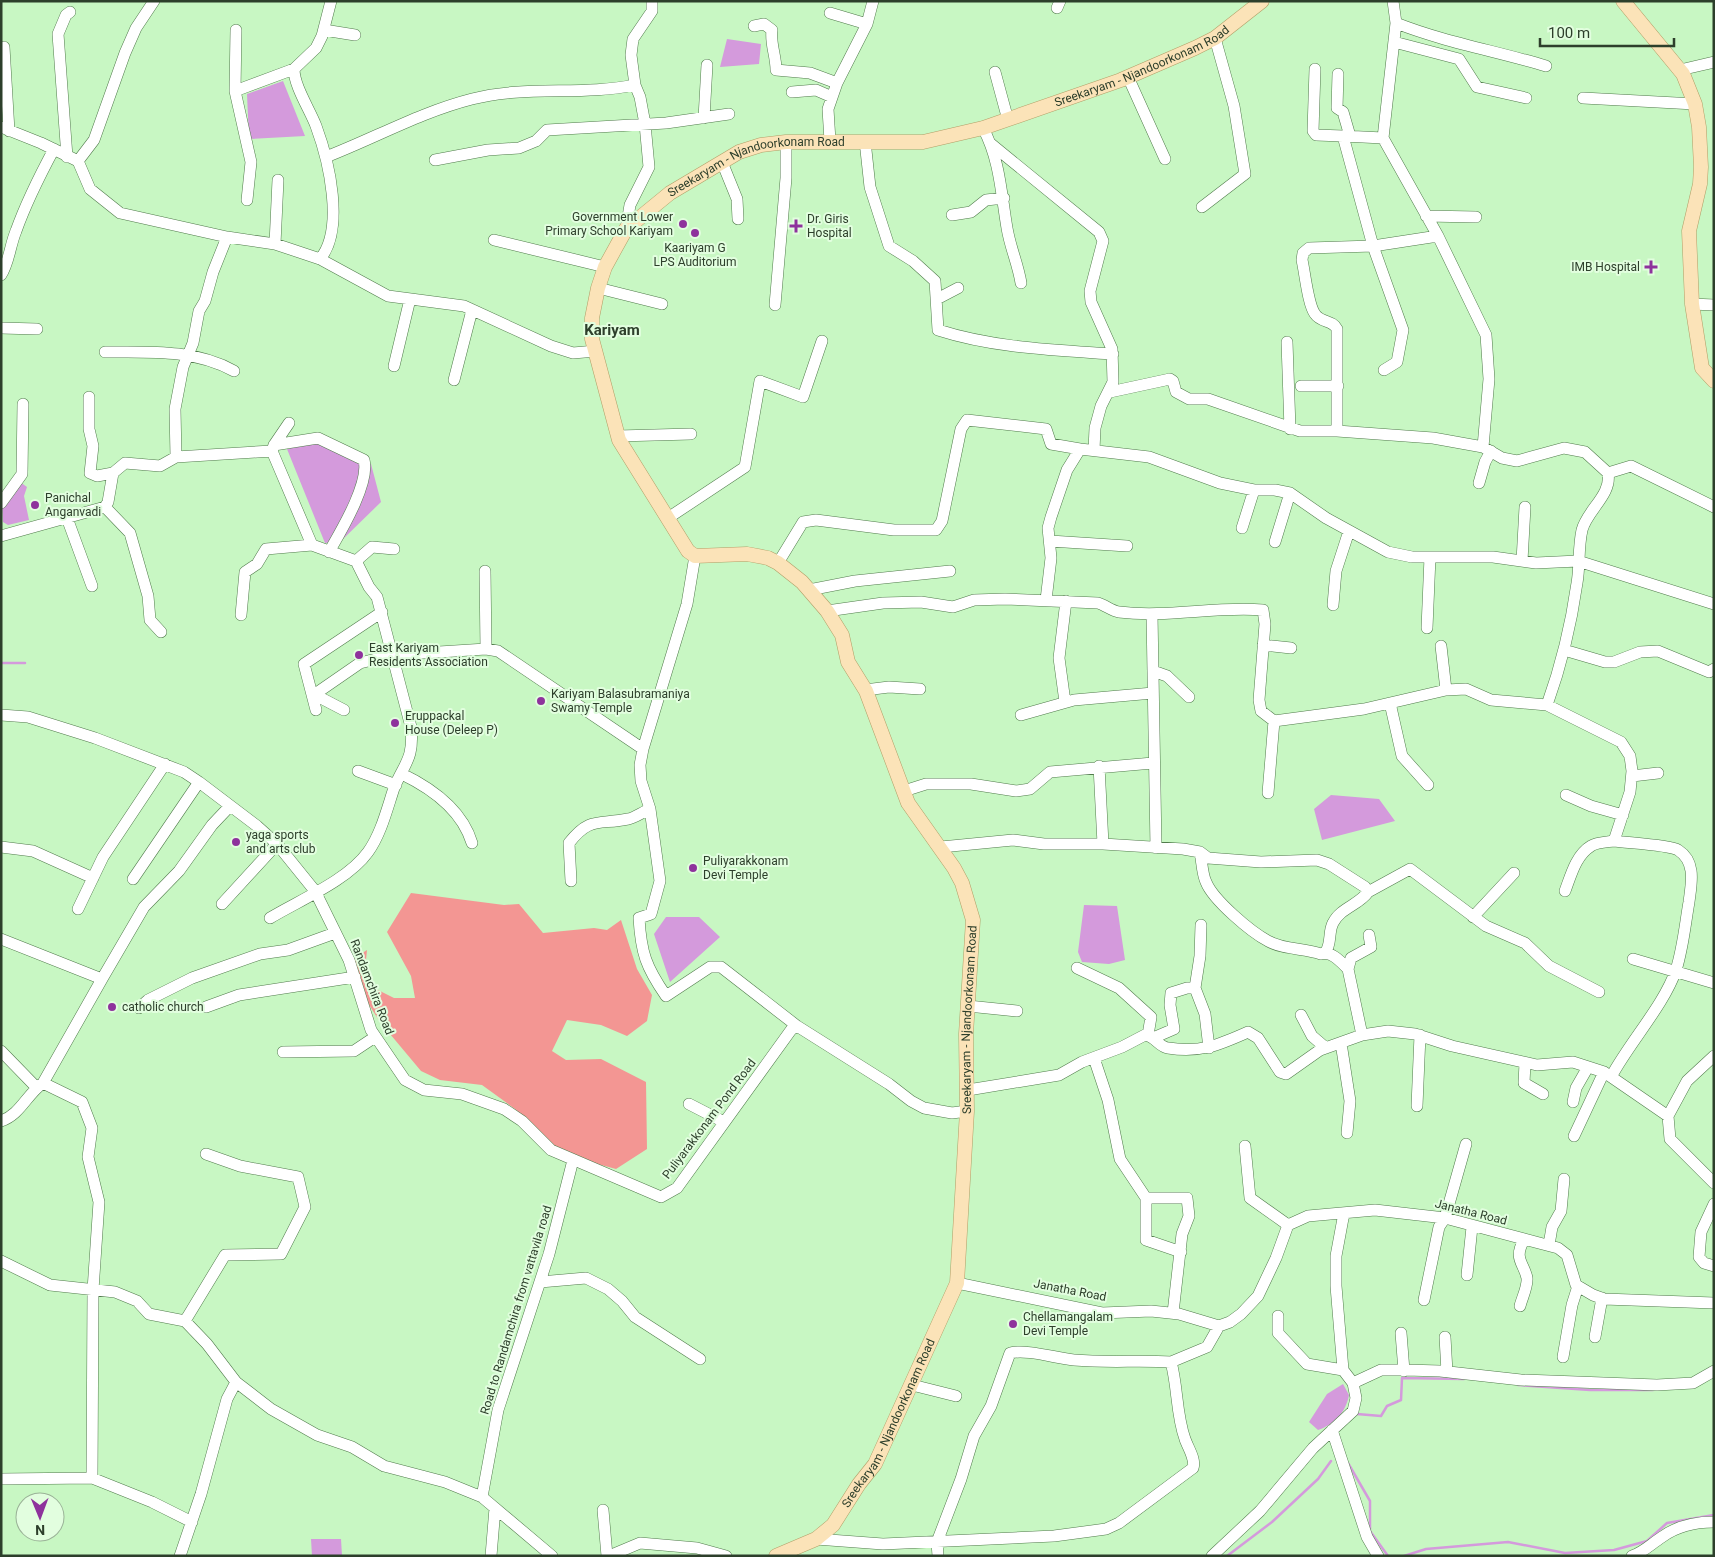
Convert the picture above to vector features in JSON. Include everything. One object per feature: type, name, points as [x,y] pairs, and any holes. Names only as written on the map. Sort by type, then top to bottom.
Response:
[{"type":"main road","name":"Sreekaryam - Njandoorkonam Road","points":[[776,1556],[816,1539],[833,1525],[859,1484],[875,1464],[957,1283],[968,1090],[966,1034],[973,920],[962,883],[941,847],[908,803],[865,690],[848,662],[842,635],[827,611],[809,590],[778,563],[747,554],[695,556],[679,539],[618,436],[592,339],[592,318],[598,288],[605,267],[626,229],[670,193],[739,152],[761,145],[786,142],[923,142],[983,128],[1128,77],[1215,38],[1262,1]]},
{"type":"main road","points":[[1623,1],[1680,70],[1695,104],[1699,126],[1701,167],[1700,184],[1689,231],[1692,304],[1702,368],[1714,381]]},
{"type":"street","points":[[72,159],[94,140],[125,53],[136,28],[154,1]]},
{"type":"street","points":[[235,91],[294,69],[316,48],[324,30],[331,1]]},
{"type":"street","points":[[626,229],[630,204],[649,167],[645,124],[632,65],[633,39],[652,11],[652,1]]},
{"type":"street","points":[[830,141],[828,109],[838,83],[867,24],[874,1]]},
{"type":"street","points":[[1394,1],[1396,23],[1383,138],[1438,236],[1486,334],[1489,379],[1487,449],[1479,483]]},
{"type":"street","points":[[70,12],[66,15],[58,34],[72,159],[90,189],[120,213],[227,237],[275,244],[320,259],[388,296],[464,306],[551,346],[573,353],[596,351]]},
{"type":"street","points":[[830,13],[867,24]]},
{"type":"street","points":[[1396,23],[1430,36],[1482,47],[1546,66]]},
{"type":"street","points":[[754,26],[764,24],[772,30],[770,44],[776,53],[776,70],[810,73],[838,83]]},
{"type":"street","points":[[236,30],[235,91],[251,162],[248,200]]},
{"type":"street","points":[[324,30],[356,35]]},
{"type":"street","points":[[1202,207],[1245,174],[1231,90],[1215,38]]},
{"type":"street","points":[[1394,42],[1459,59],[1476,86],[1526,98]]},
{"type":"street","points":[[4,47],[5,129],[54,149],[72,159]]},
{"type":"street","points":[[1680,70],[1714,62]]},
{"type":"street","points":[[704,118],[707,65]]},
{"type":"street","points":[[294,69],[331,174],[332,227],[327,250],[320,259]]},
{"type":"street","points":[[1315,69],[1313,131],[1316,135],[1383,138]]},
{"type":"street","points":[[995,72],[1008,120]]},
{"type":"street","points":[[1338,74],[1337,108],[1342,112],[1346,136],[1373,246],[1403,330],[1396,362],[1384,370]]},
{"type":"street","points":[[1128,77],[1164,159]]},
{"type":"street","points":[[326,157],[433,111],[472,98],[505,92],[614,89],[635,85]]},
{"type":"street","points":[[792,92],[816,90],[832,97]]},
{"type":"street","points":[[1583,98],[1695,104]]},
{"type":"street","points":[[435,160],[488,150],[519,148],[536,141],[547,130],[645,124],[729,114]]},
{"type":"street","points":[[983,128],[991,144],[1004,198],[1007,228],[1018,264],[1020,284]]},
{"type":"street","points":[[865,141],[870,188],[889,246],[913,261],[935,280],[938,330],[968,339],[1049,350],[1113,354]]},
{"type":"street","points":[[775,305],[786,178],[786,142]]},
{"type":"street","points":[[991,144],[1099,232],[1103,240],[1090,291],[1091,302],[1107,335],[1113,354],[1113,382],[1110,392],[1101,406],[1095,428],[1094,450]]},
{"type":"street","points":[[1,275],[6,268],[9,249],[19,221],[54,149]]},
{"type":"street","points":[[722,162],[737,199],[738,220]]},
{"type":"street","points":[[275,244],[278,180]]},
{"type":"street","points":[[952,215],[971,212],[986,200],[1004,198]]},
{"type":"street","points":[[1426,216],[1476,218]]},
{"type":"street","points":[[1337,431],[1337,329],[1334,324],[1322,320],[1314,313],[1302,253],[1309,248],[1373,246],[1438,236]]},
{"type":"street","points":[[176,457],[175,409],[188,354],[193,343],[198,311],[205,301],[213,272],[227,237]]},
{"type":"street","points":[[494,240],[578,258],[605,267]]},
{"type":"street","points":[[598,288],[662,304]]},
{"type":"street","points":[[937,299],[958,288]]},
{"type":"street","points":[[394,366],[410,298]]},
{"type":"street","points":[[1692,304],[1714,305]]},
{"type":"street","points":[[454,380],[472,310]]},
{"type":"street","points":[[1,328],[36,328]]},
{"type":"street","points":[[668,518],[746,467],[760,381],[803,397],[822,341]]},
{"type":"street","points":[[1287,342],[1290,429]]},
{"type":"street","points":[[105,352],[188,354],[218,362],[234,371]]},
{"type":"street","points":[[1110,392],[1170,379],[1173,381],[1176,392],[1189,399],[1208,400],[1290,429],[1308,432],[1337,431],[1433,438],[1487,449],[1502,458],[1517,461],[1564,448],[1585,452],[1608,473]]},
{"type":"street","points":[[1301,386],[1338,386]]},
{"type":"street","points":[[88,397],[89,429],[93,446],[90,473],[97,476],[113,473],[125,463],[160,466],[176,457],[273,448],[318,438],[364,460],[362,484],[352,510],[329,552]]},
{"type":"street","points":[[1,502],[22,474],[22,404]]},
{"type":"street","points":[[778,563],[800,523],[808,521],[894,530],[936,530],[942,521],[961,429],[967,420],[1046,429],[1051,444],[1149,457],[1202,478],[1254,490],[1275,490],[1290,493],[1326,518],[1388,552],[1412,557],[1493,557],[1536,563],[1578,561],[1714,604]]},
{"type":"street","points":[[273,448],[289,423]]},
{"type":"street","points":[[618,436],[691,434]]},
{"type":"street","points":[[273,448],[312,545]]},
{"type":"street","points":[[1046,600],[1051,558],[1048,528],[1067,470],[1080,449]]},
{"type":"street","points":[[1608,473],[1631,466],[1714,507]]},
{"type":"street","points":[[1,536],[105,507],[108,502],[113,473]]},
{"type":"street","points":[[1547,705],[1564,650],[1578,581],[1578,561],[1582,528],[1594,505],[1605,491],[1608,473]]},
{"type":"street","points":[[1242,528],[1254,490]]},
{"type":"street","points":[[1275,542],[1290,493]]},
{"type":"street","points":[[105,507],[130,533],[148,596],[150,620],[161,632]]},
{"type":"street","points":[[1522,561],[1525,507]]},
{"type":"street","points":[[67,518],[92,586]]},
{"type":"street","points":[[1333,605],[1336,571],[1349,531]]},
{"type":"street","points":[[1050,541],[1127,546]]},
{"type":"street","points":[[241,615],[245,572],[257,564],[266,549],[312,545],[356,561],[377,597],[382,612],[411,727],[411,752],[369,850],[350,870],[270,918]]},
{"type":"street","points":[[356,561],[372,547],[394,549]]},
{"type":"street","points":[[695,556],[687,604],[642,749],[640,765],[641,781],[650,810],[660,881],[651,914],[640,918],[641,945],[650,973],[666,996],[710,967],[721,967],[797,1026],[890,1084],[911,1101],[934,1110],[952,1113],[967,1111]]},
{"type":"street","points":[[1427,628],[1430,557]]},
{"type":"street","points":[[809,590],[855,581],[950,571]]},
{"type":"street","points":[[486,572],[486,649]]},
{"type":"street","points":[[827,611],[883,603],[921,602],[953,608],[974,600],[1046,600],[1098,603],[1116,611],[1152,614],[1239,608],[1263,610],[1265,614],[1259,700],[1261,711],[1274,721],[1364,709],[1446,690],[1466,689],[1491,700],[1547,705],[1621,742],[1630,756],[1632,776],[1614,841]]},
{"type":"street","points":[[1066,601],[1058,658],[1066,702]]},
{"type":"street","points":[[316,710],[304,664],[382,612]]},
{"type":"street","points":[[1152,614],[1153,763],[1156,848]]},
{"type":"street","points":[[1263,644],[1291,648]]},
{"type":"street","points":[[1441,646],[1446,690]]},
{"type":"street","points":[[344,710],[324,701],[319,697],[318,692],[360,662],[392,656],[486,649],[498,651],[642,749]]},
{"type":"street","points":[[1564,650],[1614,662],[1640,652],[1658,651],[1709,672],[1714,669]]},
{"type":"street","points":[[1153,671],[1167,676],[1189,697]]},
{"type":"street","points":[[865,690],[890,687],[920,689]]},
{"type":"street","points":[[1021,715],[1066,702],[1153,693]]},
{"type":"street","points":[[1390,703],[1402,756],[1428,785]]},
{"type":"street","name":"Randamchira Road","points":[[1,716],[28,717],[95,738],[184,772],[257,826],[277,844],[315,891],[355,977],[375,1037],[405,1080],[424,1090],[462,1094],[504,1109],[522,1121],[551,1150],[573,1160]]},
{"type":"street","points":[[1268,793],[1274,721]]},
{"type":"street","points":[[904,792],[926,784],[971,784],[1016,790],[1030,789],[1050,772],[1099,766],[1153,763]]},
{"type":"street","points":[[78,909],[103,857],[165,764]]},
{"type":"street","points":[[1099,766],[1103,844]]},
{"type":"street","points":[[358,771],[396,785]]},
{"type":"street","points":[[402,774],[424,785],[450,807],[467,829],[472,843]]},
{"type":"street","points":[[1632,776],[1658,774]]},
{"type":"street","points":[[133,879],[199,782]]},
{"type":"street","points":[[1566,795],[1592,806],[1622,815]]},
{"type":"street","points":[[1,1121],[11,1118],[40,1085],[144,907],[179,871],[212,824],[230,806]]},
{"type":"street","points":[[571,881],[569,843],[579,829],[598,821],[630,819],[650,810]]},
{"type":"street","points":[[941,847],[1013,840],[1044,844],[1103,844],[1156,848],[1200,852],[1208,858],[1261,862],[1317,860],[1336,868],[1365,887],[1368,892]]},
{"type":"street","points":[[1565,891],[1574,867],[1582,854],[1592,845],[1614,841],[1678,850],[1687,859],[1694,879],[1684,942],[1676,972],[1650,1016],[1608,1075],[1574,1136]]},
{"type":"street","points":[[222,904],[277,844]]},
{"type":"street","points":[[1,847],[33,851],[93,878]]},
{"type":"street","points":[[1200,852],[1206,882],[1216,899],[1247,925],[1268,941],[1286,947],[1321,954],[1325,953],[1338,959],[1348,969]]},
{"type":"street","points":[[1325,953],[1329,948],[1334,922],[1345,909],[1365,897],[1368,892],[1410,869],[1486,926],[1525,942],[1549,966],[1599,992]]},
{"type":"street","points":[[1473,917],[1514,873]]},
{"type":"street","points":[[1201,925],[1200,956],[1195,988],[1206,1014],[1209,1048]]},
{"type":"street","points":[[139,1008],[148,1000],[192,978],[260,954],[288,950],[335,933]]},
{"type":"street","points":[[1362,1035],[1348,969],[1351,958],[1371,947],[1369,935]]},
{"type":"street","points":[[1,939],[102,979]]},
{"type":"street","points":[[1633,959],[1714,983]]},
{"type":"street","points":[[1077,968],[1119,988],[1151,1017],[1151,1037]]},
{"type":"street","points":[[206,1007],[239,995],[355,977]]},
{"type":"street","points":[[968,1090],[1059,1075],[1094,1058],[1174,1029],[1170,1005],[1171,993],[1187,988],[1195,988]]},
{"type":"street","points":[[968,1006],[1017,1011]]},
{"type":"street","points":[[1301,1015],[1312,1036],[1326,1048]]},
{"type":"street","name":"Puliyarakkonam Pond Road","points":[[573,1160],[661,1197],[676,1188],[792,1030],[797,1026]]},
{"type":"street","points":[[1151,1037],[1169,1049],[1209,1048],[1219,1046],[1248,1032],[1258,1038],[1280,1072],[1286,1074],[1326,1048],[1362,1035],[1388,1031],[1420,1035],[1452,1046],[1525,1063],[1537,1065],[1573,1062],[1608,1075],[1668,1116]]},
{"type":"street","points":[[1417,1106],[1420,1035]]},
{"type":"street","points":[[283,1052],[354,1051],[375,1037]]},
{"type":"street","points":[[1341,1043],[1350,1101],[1347,1133]]},
{"type":"street","points":[[1,1051],[40,1085],[82,1102],[92,1128],[88,1157],[100,1202],[93,1290],[92,1478]]},
{"type":"street","points":[[1714,1056],[1686,1081],[1668,1116],[1670,1139],[1714,1183]]},
{"type":"street","points":[[1094,1058],[1108,1100],[1120,1159],[1146,1198],[1146,1240],[1181,1252]]},
{"type":"street","points":[[1525,1063],[1524,1083],[1544,1094]]},
{"type":"street","points":[[1573,1102],[1576,1088],[1588,1067]]},
{"type":"street","points":[[689,1104],[724,1122]]},
{"type":"street","points":[[1424,1300],[1439,1227],[1445,1218],[1466,1144]]},
{"type":"street","points":[[938,1556],[937,1542],[961,1479],[974,1436],[991,1406],[1010,1353],[1018,1351],[1042,1356],[1105,1362],[1171,1362],[1207,1347],[1219,1326],[1230,1322],[1258,1296],[1276,1258],[1288,1225],[1250,1198],[1244,1146]]},
{"type":"street","points":[[185,1321],[225,1255],[281,1254],[305,1207],[298,1177],[240,1166],[206,1154]]},
{"type":"street","name":"Road to Randamchira from vattavila road","points":[[482,1498],[498,1410],[540,1282],[573,1160]]},
{"type":"street","points":[[1550,1245],[1552,1227],[1561,1211],[1564,1179]]},
{"type":"street","points":[[1146,1198],[1187,1198],[1189,1216],[1182,1234],[1173,1313]]},
{"type":"street","points":[[1714,1204],[1698,1245],[1699,1257],[1704,1263],[1714,1266]]},
{"type":"street","name":"Janatha Road","points":[[1288,1225],[1308,1216],[1375,1210],[1445,1218],[1472,1227],[1558,1248],[1567,1255],[1578,1286]]},
{"type":"street","points":[[1212,1556],[1260,1511],[1313,1448],[1353,1411],[1356,1398],[1353,1383],[1343,1370],[1336,1286],[1336,1256],[1344,1214]]},
{"type":"street","points":[[1467,1275],[1472,1227]]},
{"type":"street","points":[[1520,1306],[1527,1279],[1519,1262],[1520,1246],[1524,1240]]},
{"type":"street","points":[[1,1261],[50,1285],[128,1295],[137,1301],[149,1314],[185,1321],[207,1344],[236,1382],[259,1401],[318,1435],[352,1447],[384,1466],[445,1482],[482,1498],[552,1556]]},
{"type":"street","points":[[540,1282],[586,1278],[601,1285],[622,1301],[634,1317],[700,1359]]},
{"type":"street","name":"Janatha Road","points":[[957,1283],[1102,1313],[1151,1311],[1173,1313],[1219,1326]]},
{"type":"street","points":[[1563,1357],[1572,1306],[1578,1286],[1602,1298],[1622,1301],[1714,1304]]},
{"type":"street","points":[[1595,1337],[1602,1298]]},
{"type":"street","points":[[1278,1316],[1278,1333],[1306,1364],[1343,1370]]},
{"type":"street","points":[[1402,1333],[1404,1370]]},
{"type":"street","points":[[1445,1337],[1447,1372]]},
{"type":"street","points":[[816,1539],[883,1544],[1054,1536],[1106,1529],[1119,1523],[1190,1471],[1194,1464],[1178,1415],[1176,1384],[1171,1362]]},
{"type":"street","points":[[1353,1383],[1381,1370],[1404,1370],[1447,1372],[1521,1380],[1657,1385],[1693,1383],[1714,1371]]},
{"type":"street","points":[[180,1556],[192,1522],[227,1399],[236,1382]]},
{"type":"street","points":[[912,1385],[956,1396]]},
{"type":"street","points":[[1332,1430],[1366,1537],[1378,1556]]},
{"type":"street","points":[[1,1479],[92,1478],[152,1502],[192,1522]]},
{"type":"street","points":[[490,1556],[495,1508]]},
{"type":"street","points":[[603,1510],[608,1556],[640,1543],[697,1548],[726,1556]]},
{"type":"street","points":[[1632,1556],[1642,1552],[1676,1529],[1701,1522],[1714,1522]]},
{"type":"shaded area","points":[[727,39],[761,44],[759,64],[720,67]]},
{"type":"shaded area","points":[[283,81],[305,136],[249,139],[247,94]]},
{"type":"shaded area","points":[[331,438],[371,464],[381,502],[341,541],[325,543],[287,449]]},
{"type":"shaded area","points":[[20,482],[27,487],[24,496],[29,520],[8,525],[3,522],[2,505]]},
{"type":"shaded area","points":[[1331,795],[1379,799],[1395,821],[1322,840],[1314,809]]},
{"type":"shaded area","points":[[411,893],[504,905],[519,904],[543,933],[594,928],[607,930],[621,920],[637,969],[652,995],[647,1021],[627,1036],[601,1025],[567,1020],[552,1051],[566,1060],[601,1059],[646,1082],[647,1149],[616,1169],[579,1159],[556,1147],[515,1109],[482,1085],[440,1080],[421,1071],[380,1022],[366,1000],[353,959],[367,950],[366,960],[370,986],[394,998],[415,998],[411,976],[387,932]]},
{"type":"shaded area","points":[[1084,905],[1117,906],[1125,960],[1109,964],[1082,962],[1078,952]]},
{"type":"shaded area","points":[[666,917],[699,917],[720,937],[670,982],[654,934]]},
{"type":"shaded area","points":[[1343,1384],[1349,1395],[1345,1407],[1334,1421],[1318,1430],[1309,1422],[1327,1394]]},
{"type":"shaded area","points":[[311,1539],[341,1539],[342,1556],[312,1556]]},
{"type":"waterway","points":[[1,663],[25,663]]},
{"type":"waterway","points":[[1357,1414],[1381,1416],[1387,1406],[1401,1400],[1402,1378],[1464,1379]]},
{"type":"waterway","points":[[1518,1385],[1590,1390],[1653,1390]]},
{"type":"waterway","points":[[1227,1556],[1272,1522],[1318,1479],[1331,1461]]},
{"type":"waterway","points":[[1348,1463],[1370,1501],[1370,1531],[1388,1556]]},
{"type":"waterway","points":[[1404,1556],[1426,1549],[1508,1542],[1565,1553],[1614,1550],[1647,1541],[1667,1523],[1714,1515]]},
{"type":"place","name":"Government Lower Primary School Kariyam","points":[[683,224]]},
{"type":"place","name":"Dr. Giris Hospital","points":[[796,226]]},
{"type":"place","name":"Kaariyam G LPS Auditorium","points":[[695,233]]},
{"type":"place","name":"IMB Hospital","points":[[1651,267]]},
{"type":"place","name":"Panichal Anganvadi","points":[[35,505]]},
{"type":"place","name":"East Kariyam Residents Association","points":[[359,655]]},
{"type":"place","name":"Kariyam Balasubramaniya Swamy Temple","points":[[541,701]]},
{"type":"place","name":"Eruppackal House (Deleep P)","points":[[395,723]]},
{"type":"place","name":"yaga sports and arts club","points":[[236,842]]},
{"type":"place","name":"Puliyarakkonam Devi Temple","points":[[693,868]]},
{"type":"place","name":"catholic church","points":[[112,1007]]},
{"type":"place","name":"Chellamangalam Devi Temple","points":[[1013,1324]]},
{"type":"district","name":"Kariyam","points":[[612,330]]}]
